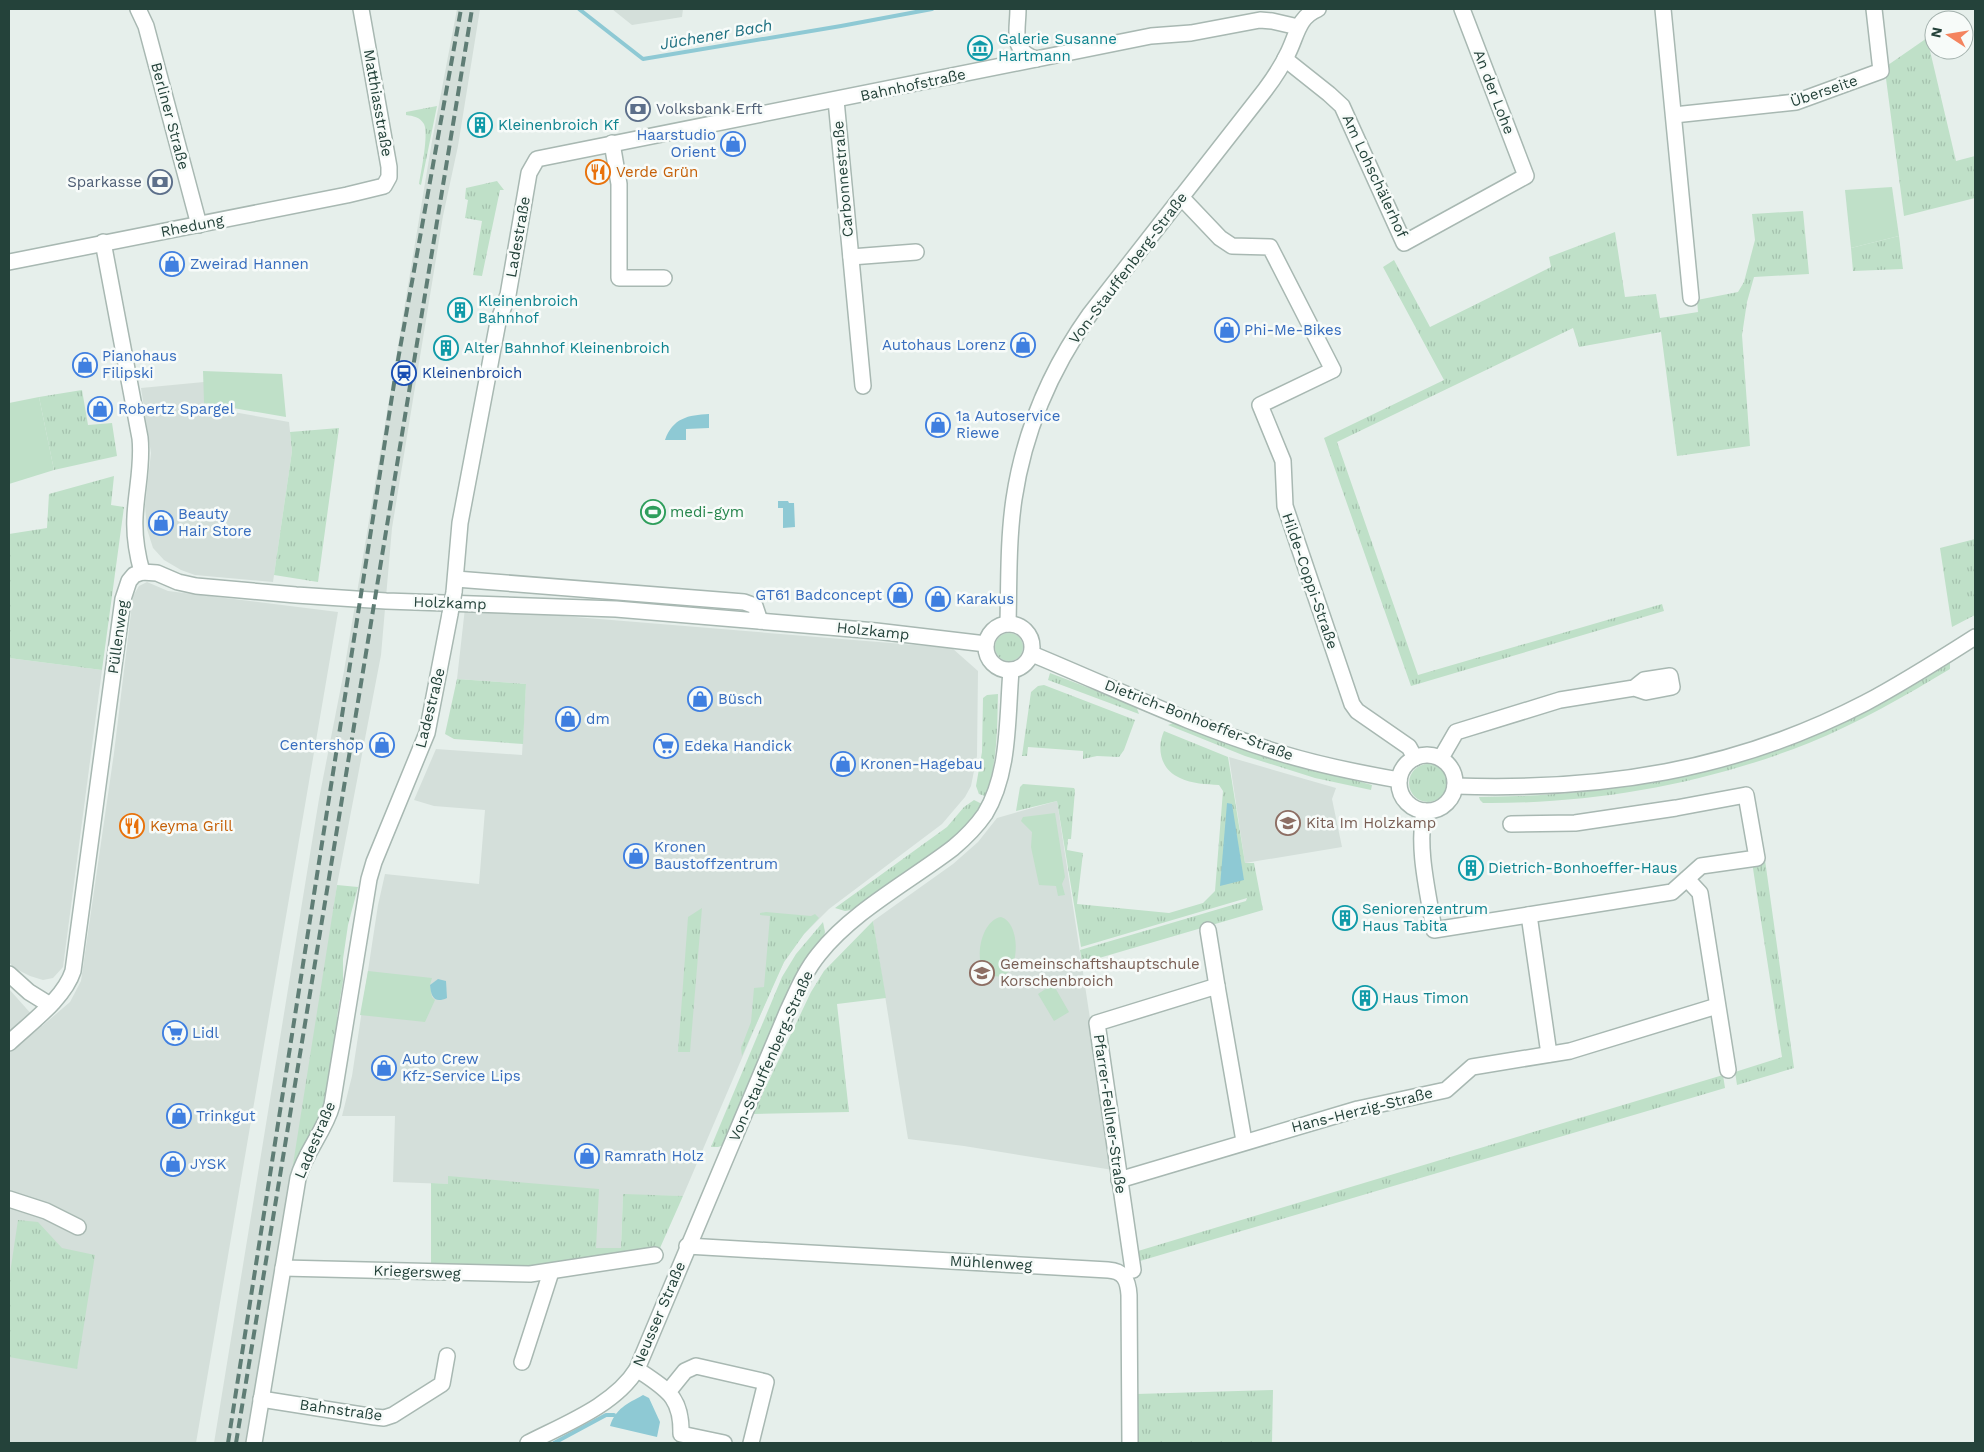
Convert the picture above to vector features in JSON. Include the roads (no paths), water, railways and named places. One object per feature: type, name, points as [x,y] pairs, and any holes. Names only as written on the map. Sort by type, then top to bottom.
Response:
[{"type":"street","name":"Berliner Straße","points":[[138,9],[146,26],[199,225]]},
{"type":"street","name":"Matthiasstraße","points":[[361,9],[389,167],[387,182],[384,186],[375,189]]},
{"type":"street","points":[[1018,9],[1019,48],[1024,54],[1036,59]]},
{"type":"street","points":[[1298,28],[1306,15],[1318,9]]},
{"type":"street","name":"An der Lohe","points":[[1462,9],[1526,176]]},
{"type":"street","points":[[1663,9],[1691,298]]},
{"type":"street","name":"Überseite","points":[[1674,116],[1791,104],[1881,71],[1874,9]]},
{"type":"street","name":"Bahnhofstraße","points":[[532,165],[540,158],[612,143],[1152,36],[1191,33],[1255,20],[1272,20],[1298,28]]},
{"type":"street","name":"Von-Stauffenberg-Straße","points":[[1008,624],[1014,500],[1024,450],[1037,411],[1059,365],[1076,335],[1181,197],[1266,90],[1285,59],[1298,28]]},
{"type":"street","name":"Am Lohschälerhof","points":[[1285,59],[1342,106],[1404,243],[1526,176]]},
{"type":"street","name":"Carbonnestraße","points":[[836,100],[862,386]]},
{"type":"street","points":[[612,143],[619,184],[619,278],[664,278]]},
{"type":"street","name":"Ladestraße","points":[[283,1268],[300,1171],[327,1118],[332,1104],[369,879],[374,862],[427,734],[455,586],[460,522],[498,322],[508,295],[532,165]]},
{"type":"street","name":"Rhedung","points":[[9,262],[375,189]]},
{"type":"street","name":"Hilde-Coppi-Straße","points":[[1181,197],[1220,238],[1232,246],[1270,248],[1333,370],[1260,405],[1283,461],[1284,506],[1352,704],[1361,714],[1409,747],[1415,758]]},
{"type":"street","points":[[103,242],[140,438],[141,466],[135,510],[135,533],[142,572]]},
{"type":"street","name":"Carbonnestraße","points":[[850,257],[916,252]]},
{"type":"street","name":"Holzkamp","points":[[142,572],[157,574],[196,586],[296,595],[386,601],[600,608],[760,620],[986,644]]},
{"type":"street","name":"Püllenweg","points":[[9,1043],[50,1005],[68,985],[73,971],[123,599],[129,581],[134,575],[142,572]]},
{"type":"street","name":"Holzkamp","points":[[455,586],[744,602],[754,606],[760,620]]},
{"type":"street","points":[[1008,624],[1023,628],[1032,640],[1032,654],[1024,666],[1010,671],[1004,670],[992,663],[986,651],[988,638],[996,628],[1008,624]]},
{"type":"street","points":[[1455,786],[1524,788],[1594,783],[1664,773],[1720,760],[1788,738],[1844,713],[1908,680],[1975,637]]},
{"type":"street","name":"Dietrich-Bonhoeffer-Straße","points":[[1032,654],[1243,740],[1327,766],[1399,780]]},
{"type":"street","name":"Von-Stauffenberg-Straße","points":[[688,1246],[788,1010],[814,960],[856,918],[953,848],[975,827],[986,811],[997,787],[1002,764],[1010,671]]},
{"type":"street","points":[[1441,758],[1456,732],[1560,700],[1634,688]]},
{"type":"street","points":[[1424,755],[1441,758],[1452,770],[1455,786],[1450,800],[1438,810],[1424,811],[1414,808],[1402,796],[1399,780],[1402,771],[1407,763],[1424,755]]},
{"type":"street","points":[[1424,811],[1421,833],[1422,850],[1434,930],[1672,892],[1701,866],[1757,858],[1746,795],[1676,808],[1575,823],[1511,824]]},
{"type":"street","points":[[1687,879],[1700,892],[1728,1070]]},
{"type":"street","points":[[1529,915],[1549,1054]]},
{"type":"street","points":[[1208,930],[1244,1141]]},
{"type":"street","points":[[9,974],[29,992],[50,1005]]},
{"type":"street","name":"Pfarrer-Fellner-Straße","points":[[1133,1270],[1097,1023],[1217,986]]},
{"type":"street","name":"Hans-Herzig-Straße","points":[[1119,1180],[1244,1141],[1358,1109],[1446,1090],[1472,1067],[1570,1051],[1717,1006]]},
{"type":"street","points":[[9,1199],[46,1211],[78,1227]]},
{"type":"street","name":"Neusser Straße","points":[[528,1443],[614,1396],[627,1384],[637,1369],[688,1246]]},
{"type":"street","name":"Mühlenweg","points":[[688,1246],[1119,1272],[1128,1281],[1130,1295],[1130,1443]]},
{"type":"street","name":"Kriegersweg","points":[[283,1268],[510,1274],[551,1272],[655,1255]]},
{"type":"street","points":[[254,1443],[283,1268]]},
{"type":"street","points":[[522,1362],[551,1272]]},
{"type":"street","name":"Bahnstraße","points":[[261,1398],[375,1417],[389,1417],[442,1384],[447,1356]]},
{"type":"street","points":[[668,1392],[685,1371],[696,1366],[766,1382],[751,1443]]},
{"type":"street","points":[[637,1369],[668,1392],[675,1400],[678,1407],[681,1434],[724,1443]]},
{"type":"water","points":[[709,414],[709,428],[686,429],[686,440],[665,440],[672,427],[682,419],[694,415]]},
{"type":"water","points":[[778,501],[794,503],[795,527],[783,528],[783,508],[778,508]]},
{"type":"water","points":[[1227,803],[1232,804],[1244,880],[1220,886]]},
{"type":"water","points":[[438,979],[446,981],[447,998],[443,1000],[434,998],[431,993],[430,985]]},
{"type":"water","points":[[643,1395],[649,1398],[660,1422],[657,1437],[610,1426],[619,1411]]},
{"type":"waterway","name":"Jüchener Bach","points":[[579,9],[643,59],[932,9]]},
{"type":"waterway","points":[[554,1443],[606,1415],[614,1415]]},
{"type":"railway","points":[[228,1443],[396,371],[461,9]]},
{"type":"railway","points":[[236,1443],[472,9]]},
{"type":"place","name":"Galerie Susanne Hartmann","points":[[980,48]]},
{"type":"place","name":"Volksbank Erft","points":[[638,109]]},
{"type":"place","name":"Kleinenbroich Kf","points":[[480,125]]},
{"type":"place","name":"Haarstudio Orient","points":[[733,144]]},
{"type":"place","name":"Verde Grün","points":[[598,172]]},
{"type":"place","name":"Sparkasse","points":[[160,182]]},
{"type":"place","name":"Zweirad Hannen","points":[[172,264]]},
{"type":"place","name":"Kleinenbroich Bahnhof","points":[[460,310]]},
{"type":"place","name":"Phi-Me-Bikes","points":[[1227,330]]},
{"type":"place","name":"Autohaus Lorenz","points":[[1023,345]]},
{"type":"place","name":"Alter Bahnhof Kleinenbroich","points":[[446,348]]},
{"type":"place","name":"Pianohaus Filipski","points":[[85,365]]},
{"type":"place","name":"Kleinenbroich","points":[[404,373]]},
{"type":"place","name":"Robertz Spargel","points":[[100,409]]},
{"type":"place","name":"1a Autoservice Riewe","points":[[938,425]]},
{"type":"place","name":"medi-gym","points":[[653,512]]},
{"type":"place","name":"Beauty Hair Store","points":[[161,523]]},
{"type":"place","name":"GT61 Badconcept","points":[[900,595]]},
{"type":"place","name":"Karakus","points":[[938,599]]},
{"type":"place","name":"Büsch","points":[[700,699]]},
{"type":"place","name":"dm","points":[[568,719]]},
{"type":"place","name":"Centershop","points":[[382,745]]},
{"type":"place","name":"Edeka Handick","points":[[666,746]]},
{"type":"place","name":"Kronen-Hagebau","points":[[843,764]]},
{"type":"place","name":"Kita Im Holzkamp","points":[[1288,823]]},
{"type":"place","name":"Keyma Grill","points":[[132,826]]},
{"type":"place","name":"Kronen Baustoffzentrum","points":[[636,856]]},
{"type":"place","name":"Dietrich-Bonhoeffer-Haus","points":[[1471,868]]},
{"type":"place","name":"Seniorenzentrum Haus Tabita","points":[[1345,918]]},
{"type":"place","name":"Gemeinschaftshauptschule Korschenbroich","points":[[982,973]]},
{"type":"place","name":"Haus Timon","points":[[1365,998]]},
{"type":"place","name":"Lidl","points":[[175,1033]]},
{"type":"place","name":"Auto Crew Kfz-Service Lips","points":[[384,1068]]},
{"type":"place","name":"Trinkgut","points":[[179,1116]]},
{"type":"place","name":"Ramrath Holz","points":[[587,1156]]},
{"type":"place","name":"JYSK","points":[[173,1164]]}]
